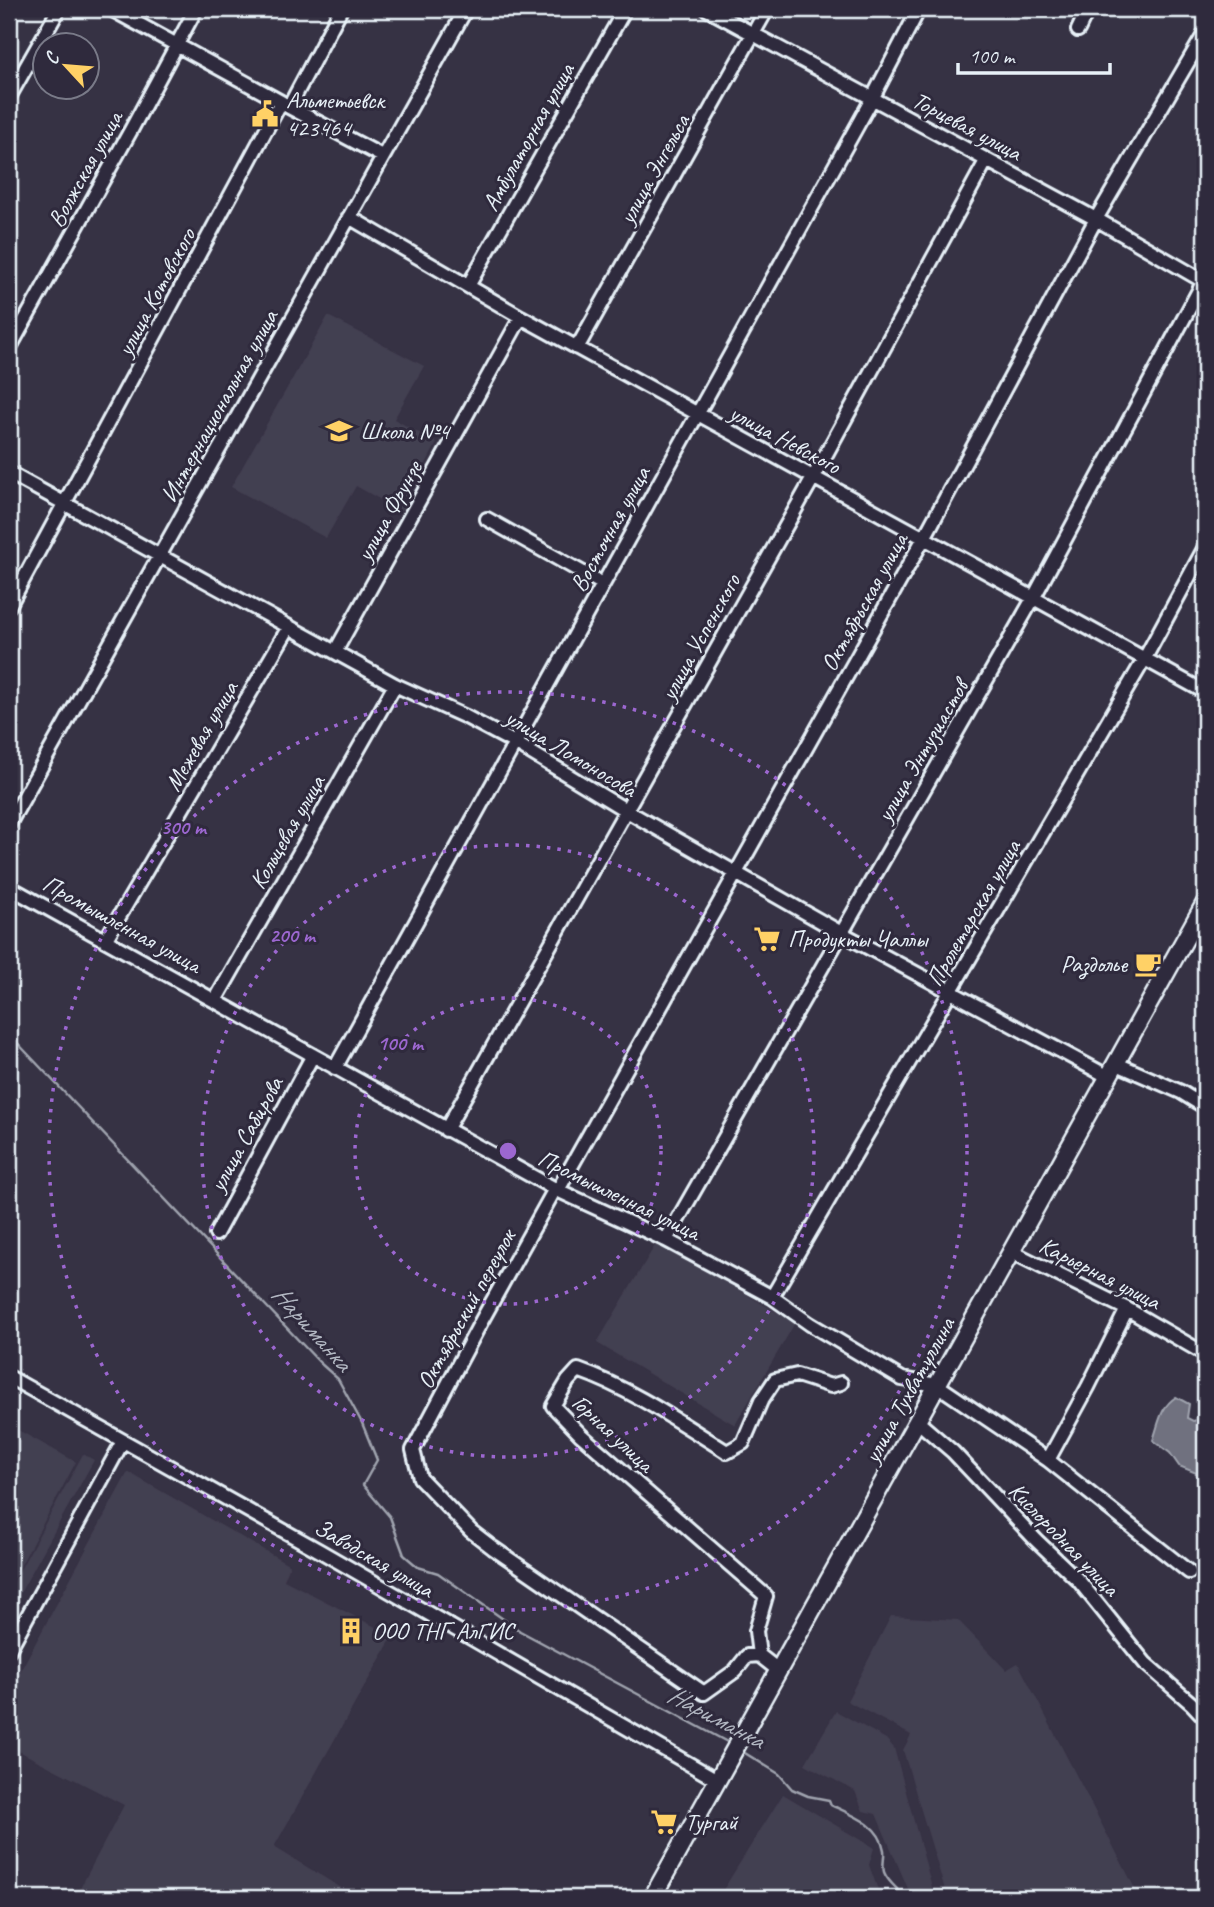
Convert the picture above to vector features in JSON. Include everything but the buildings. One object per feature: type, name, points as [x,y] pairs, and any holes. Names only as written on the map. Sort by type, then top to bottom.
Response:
[{"type":"main road","name":"улица Тухватуллина","points":[[652,1898],[1205,903]]},
{"type":"street","points":[[9,97],[59,9]]},
{"type":"street","points":[[111,9],[382,156]]},
{"type":"street","name":"Волжская улица","points":[[9,349],[196,9]]},
{"type":"street","name":"улица Котовского","points":[[9,606],[285,104],[341,9]]},
{"type":"street","name":"Интернациональная улица","points":[[9,824],[466,9]]},
{"type":"street","name":"Амбулаторная улица","points":[[468,286],[625,9]]},
{"type":"street","name":"Торцевая улица","points":[[707,9],[1096,219],[1205,281]]},
{"type":"street","name":"улица Энгельса","points":[[578,348],[767,9]]},
{"type":"street","name":"Восточная улица","points":[[335,1068],[872,99],[919,9]]},
{"type":"street","points":[[1078,30],[1088,9]]},
{"type":"street","name":"Октябрьская улица","points":[[557,1190],[924,538],[1096,219],[1205,33]]},
{"type":"street","name":"улица Успенского","points":[[446,1130],[813,478],[986,161]]},
{"type":"street","name":"улица Невского","points":[[349,217],[697,415],[1205,692]]},
{"type":"street","name":"улица Энтузиастов","points":[[666,1240],[1034,597],[1205,281]]},
{"type":"street","name":"улица Фрунзе","points":[[335,652],[521,317]]},
{"type":"street","name":"улица Ломоносова","points":[[9,473],[395,685],[466,717],[515,744],[735,874],[843,934],[1113,1071],[1181,1092],[1205,1107]]},
{"type":"street","points":[[487,519],[603,584]]},
{"type":"street","name":"Пролетарская улица","points":[[772,1297],[1145,658],[1205,547]]},
{"type":"street","name":"Межевая улица","points":[[106,939],[289,627]]},
{"type":"street","name":"Кольцевая улица","points":[[216,999],[395,685]]},
{"type":"street","name":"Промышленная улица","points":[[9,887],[216,999],[557,1190],[666,1240],[772,1297],[810,1324],[902,1379],[937,1385],[1048,1460],[1189,1572]]},
{"type":"street","name":"улица Сабирова","points":[[216,1234],[313,1055]]},
{"type":"street","name":"Октябрьский переулок","points":[[557,1190],[482,1320],[413,1450],[420,1478],[471,1531],[704,1693],[735,1671],[747,1656],[759,1655]]},
{"type":"street","name":"Карьерная улица","points":[[1012,1252],[1127,1309],[1205,1354]]},
{"type":"street","points":[[1048,1460],[1127,1309]]},
{"type":"street","name":"Горная улица","points":[[759,1655],[756,1631],[766,1596],[581,1435],[553,1406],[578,1370],[634,1394],[727,1452],[743,1443],[761,1401],[775,1380],[797,1375],[831,1386],[841,1383]]},
{"type":"street","name":"Заводская улица","points":[[9,1377],[720,1774]]},
{"type":"street","name":"Кислородная улица","points":[[917,1421],[953,1452],[1036,1540],[1080,1581],[1145,1663],[1205,1718]]},
{"type":"street","points":[[9,1650],[123,1441]]},
{"type":"street","points":[[759,1655],[778,1670]]},
{"type":"shaded area","name":"Школа №4","points":[[328,316],[424,366],[394,419],[437,443],[401,511],[356,486],[326,538],[231,487]]},
{"type":"shaded area","points":[[657,1242],[795,1323],[735,1425],[597,1343]]},
{"type":"shaded area","points":[[9,1425],[76,1462],[9,1587]]},
{"type":"shaded area","points":[[83,1454],[94,1460],[14,1604],[9,1602],[9,1590]]},
{"type":"shaded area","points":[[128,1472],[290,1565],[284,1580],[393,1636],[274,1847],[358,1898],[75,1898],[124,1805],[9,1746],[9,1692]]},
{"type":"shaded area","points":[[891,1616],[958,1620],[1006,1670],[1018,1663],[1140,1898],[950,1898],[946,1893],[903,1750],[911,1735],[847,1701]]},
{"type":"shaded area","points":[[836,1711],[886,1739],[894,1748],[935,1898],[912,1898],[876,1814],[863,1811],[855,1791],[805,1764]]},
{"type":"shaded area","points":[[783,1794],[874,1848],[869,1865],[881,1898],[718,1898]]},
{"type":"water","points":[[1176,1397],[1189,1404],[1187,1418],[1193,1421],[1205,1418],[1205,1526],[1199,1511],[1204,1488],[1199,1474],[1179,1466],[1170,1453],[1153,1440],[1163,1411]]},
{"type":"waterway","name":"Нариманка","points":[[9,1034],[338,1379],[362,1423],[377,1460],[363,1485],[390,1517],[404,1555],[418,1567],[438,1573],[520,1631],[731,1744]]},
{"type":"waterway","name":"Нариманка","points":[[740,1750],[779,1774],[792,1789],[808,1796],[829,1800],[831,1805],[871,1827],[881,1841],[886,1876],[905,1898]]},
{"type":"place","name":"Альметьевск 423464","points":[[265,114]]},
{"type":"place","name":"Школа №4","points":[[339,431]]},
{"type":"place","name":"Продукты Чаллы","points":[[767,939]]},
{"type":"place","name":"Раздолье","points":[[1148,964]]},
{"type":"place","name":"ООО ТНГ АлГИС","points":[[351,1631]]},
{"type":"place","name":"Тургай","points":[[664,1822]]}]
